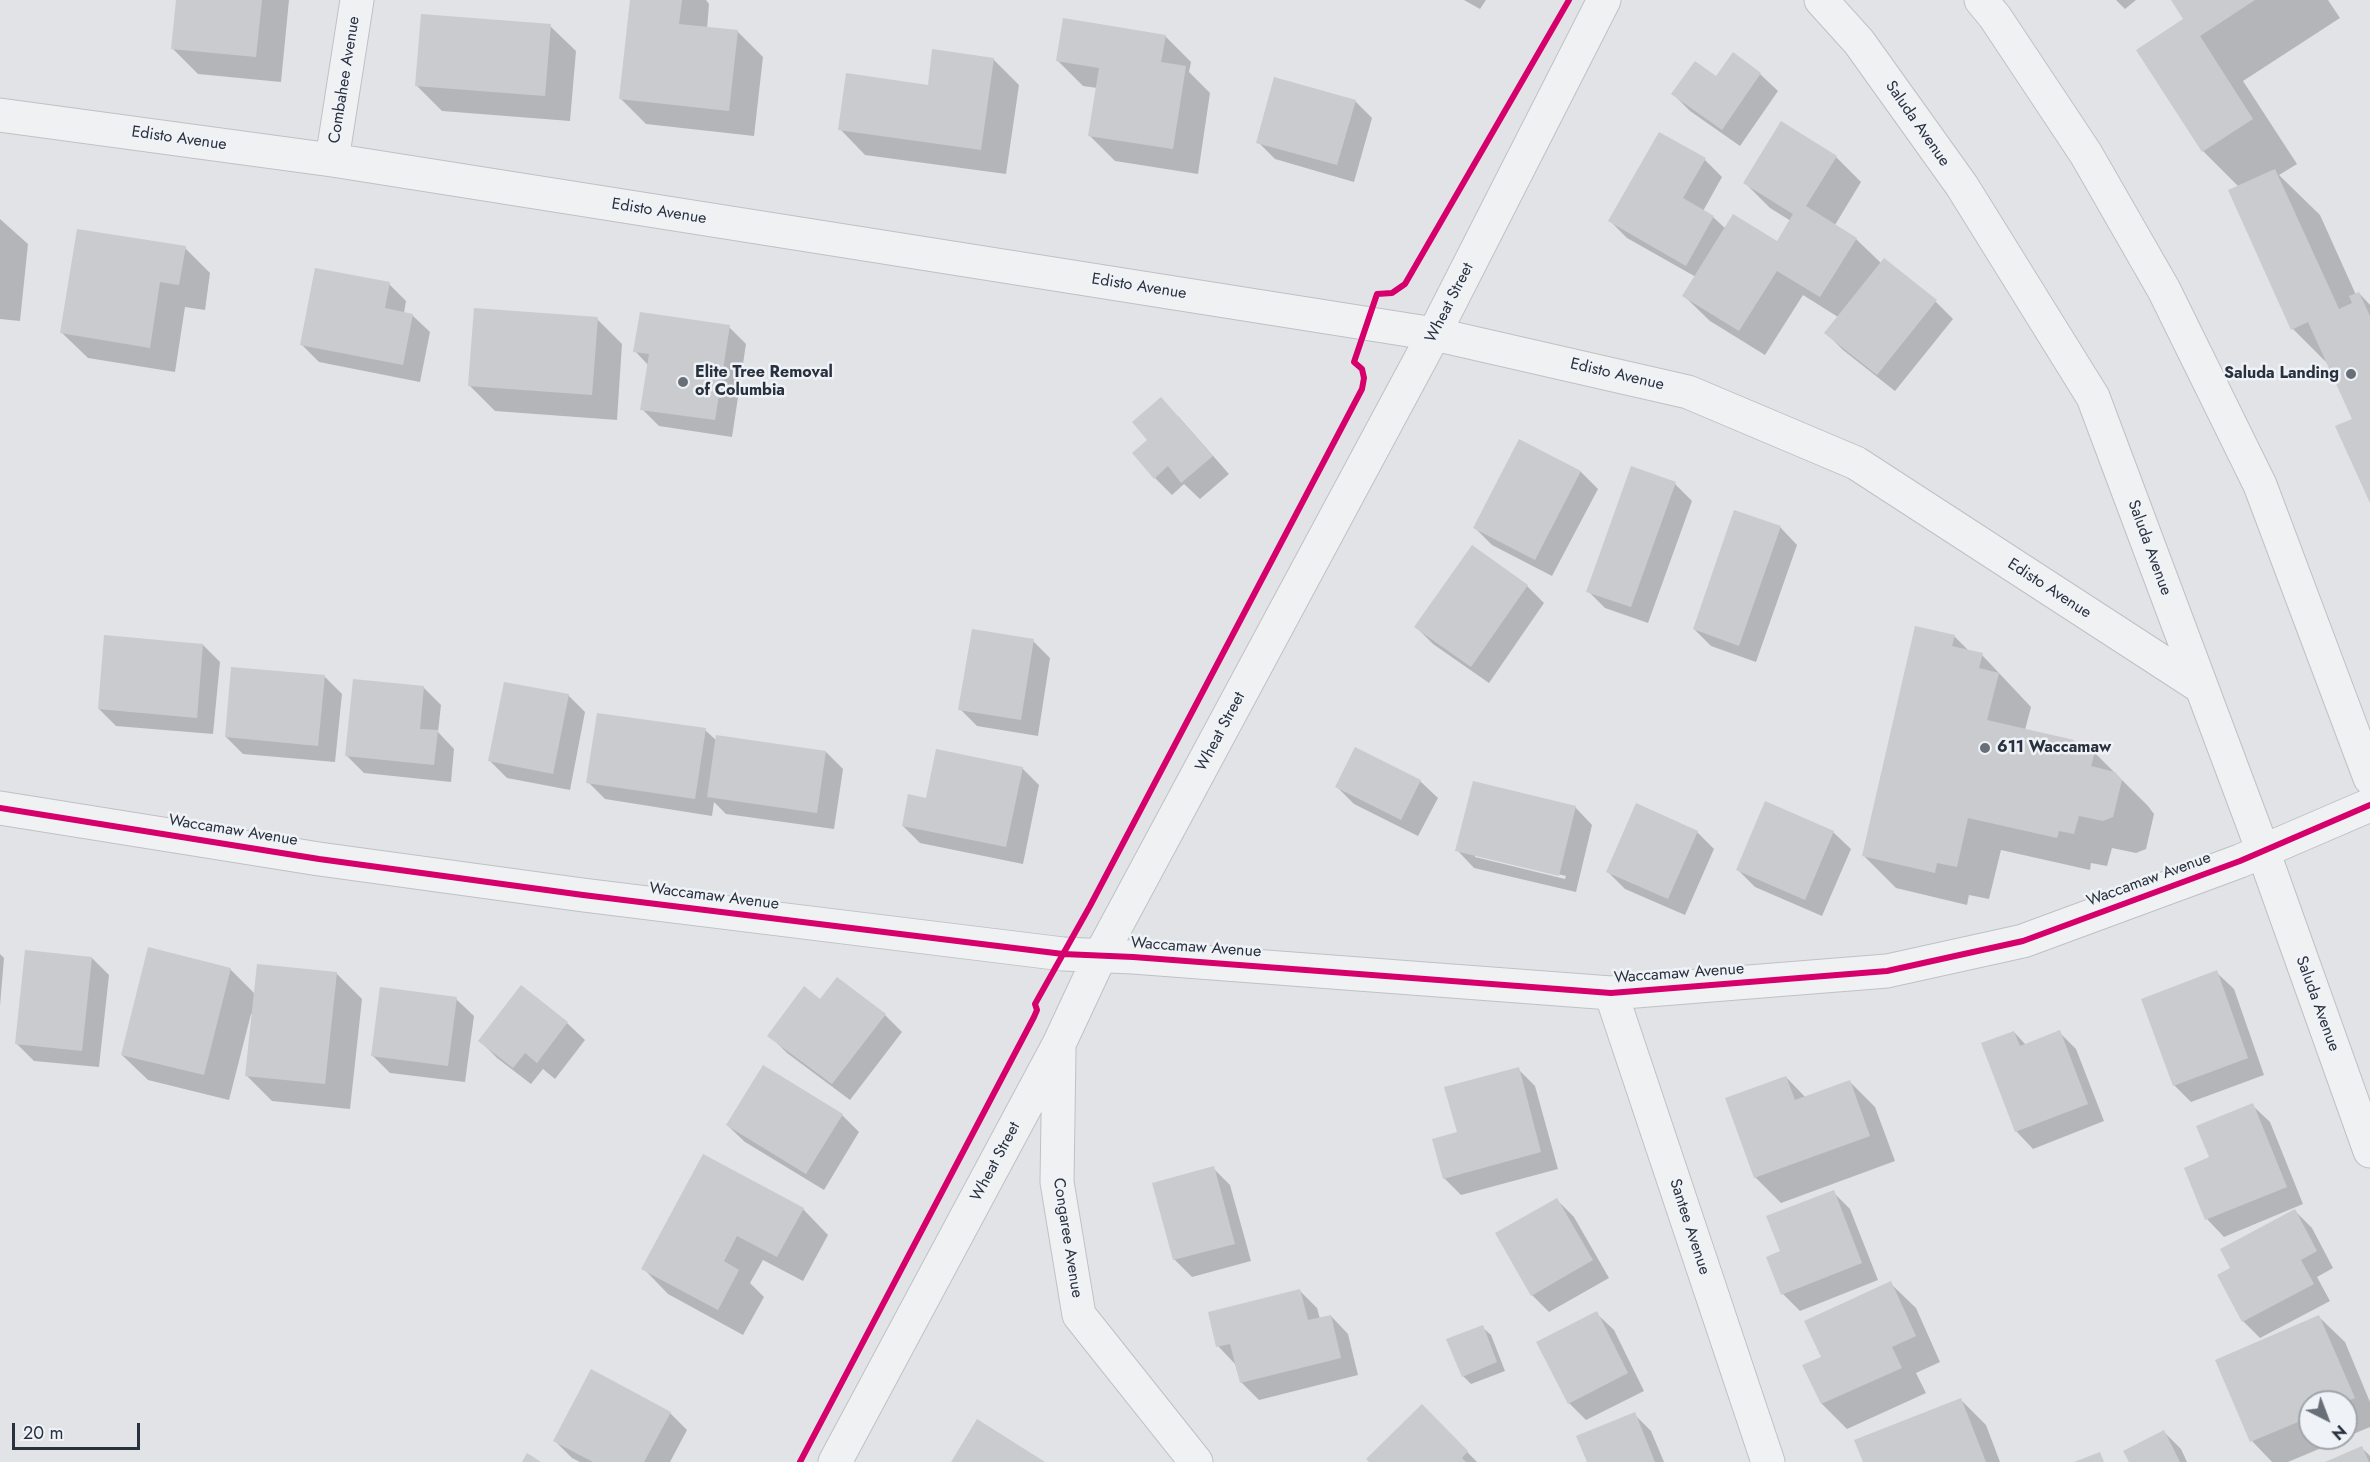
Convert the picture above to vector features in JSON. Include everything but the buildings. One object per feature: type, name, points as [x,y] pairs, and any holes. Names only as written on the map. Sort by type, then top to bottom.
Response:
[{"type":"street","name":"Combahee Avenue","points":[[332,160],[357,0]]},
{"type":"street","name":"Wheat Street","points":[[835,1462],[1059,1044],[1101,954],[1434,334],[1604,0]]},
{"type":"street","name":"Saluda Avenue","points":[[1821,0],[1859,42],[1962,186],[2093,397],[2263,852],[2370,1151]]},
{"type":"street","points":[[1981,0],[1995,17],[2086,154],[2164,290],[2260,485],[2370,778]]},
{"type":"street","name":"Edisto Avenue","points":[[0,115],[332,160],[1434,334],[1688,392],[1856,462],[2201,687]]},
{"type":"street","name":"Waccamaw Avenue","points":[[0,808],[319,859],[571,893],[1063,954],[1101,954],[1611,993],[1887,971],[2023,941],[2263,852],[2370,805]]},
{"type":"street","name":"Santee Avenue","points":[[1611,993],[1768,1462]]},
{"type":"street","name":"Congaree Avenue","points":[[1059,1044],[1057,1182],[1079,1315],[1196,1462]]},
{"type":"cycle path","points":[[800,1462],[1034,1017],[1037,1010],[1035,1004],[1090,906],[1362,389],[1364,378],[1362,369],[1354,362],[1377,294],[1392,293],[1405,284],[1569,0]]},
{"type":"cycle path","points":[[0,808],[319,859],[583,895],[1063,954],[1133,957],[1611,993],[1887,971],[2023,941],[2240,861],[2370,805]]},
{"type":"place","name":"Saluda Landing","points":[[2351,374]]},
{"type":"place","name":"Elite Tree Removal of Columbia","points":[[683,382]]},
{"type":"place","name":"611 Waccamaw","points":[[1985,748]]}]
